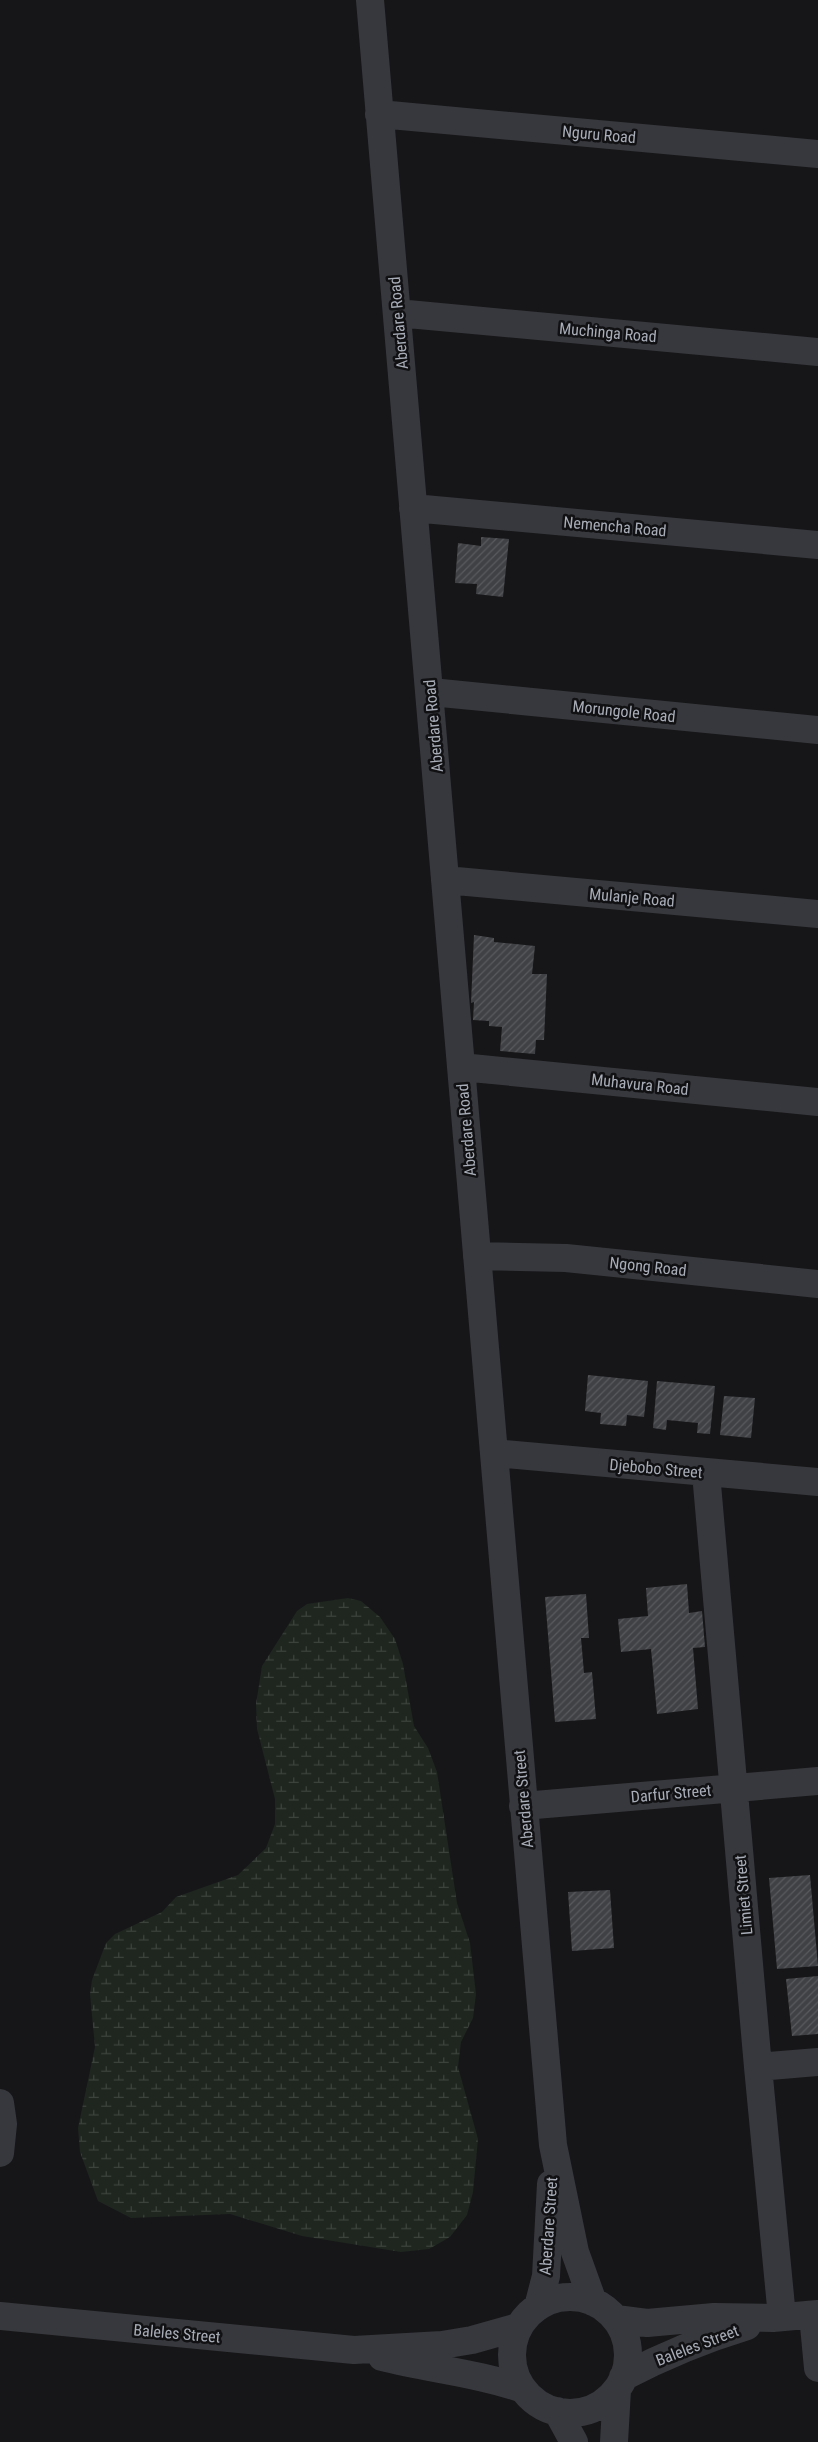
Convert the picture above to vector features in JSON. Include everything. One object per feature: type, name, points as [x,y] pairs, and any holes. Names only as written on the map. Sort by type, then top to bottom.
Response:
[{"type":"street","name":"Aberdare Road","points":[[370,0],[494,1453]]},
{"type":"street","name":"Nguru Road","points":[[379,114],[818,154]]},
{"type":"street","name":"Muchinga Road","points":[[397,313],[818,352]]},
{"type":"street","name":"Nemencha Road","points":[[413,508],[818,544]]},
{"type":"street","name":"Morungole Road","points":[[430,692],[818,730]]},
{"type":"street","name":"Mulanje Road","points":[[445,880],[818,914]]},
{"type":"street","name":"Muhavura Road","points":[[461,1067],[818,1102]]},
{"type":"street","name":"Ngong Road","points":[[477,1256],[566,1258],[818,1284]]},
{"type":"street","name":"Djebobo Street","points":[[494,1453],[818,1482]]},
{"type":"street","name":"Aberdare Street","points":[[494,1453],[523,1806],[554,2145],[575,2252],[593,2302]]},
{"type":"street","name":"Limiet Street","points":[[706,1473],[758,2067],[777,2318]]},
{"type":"street","name":"Darfur Street","points":[[523,1806],[818,1781]]},
{"type":"street","points":[[758,2067],[818,2062]]},
{"type":"street","points":[[0,2103],[3,2124],[0,2153]]},
{"type":"street","name":"Aberdare Street","points":[[538,2307],[546,2276],[549,2252],[554,2145]]},
{"type":"street","points":[[614,2442],[620,2383],[629,2354],[625,2336],[616,2319],[602,2306],[593,2302],[565,2297],[547,2302],[530,2312],[518,2327],[512,2346],[512,2365],[523,2389],[531,2398],[548,2409],[567,2413],[586,2411],[603,2403],[620,2383]]},
{"type":"street","points":[[816,2314],[818,2368]]},
{"type":"street","name":"Baleles Street","points":[[616,2319],[647,2323],[714,2318],[777,2318],[816,2314]]},
{"type":"street","name":"Baleles Street","points":[[0,2316],[354,2350],[445,2372],[493,2378],[523,2389]]},
{"type":"street","name":"Baleles Street","points":[[620,2383],[654,2361],[710,2337],[777,2318]]},
{"type":"street","name":"Baleles Street","points":[[354,2350],[442,2345],[472,2340],[518,2327]]},
{"type":"street","points":[[557,2411],[574,2442]]},
{"type":"green space","points":[[348,1598],[361,1601],[380,1617],[395,1639],[403,1664],[414,1726],[428,1748],[437,1772],[457,1903],[470,1943],[476,1994],[473,2018],[461,2042],[458,2067],[478,2139],[473,2192],[467,2215],[450,2237],[429,2249],[401,2252],[302,2236],[230,2214],[131,2218],[98,2201],[80,2152],[78,2128],[95,2047],[90,1994],[92,1980],[106,1943],[115,1934],[162,1912],[176,1897],[238,1875],[266,1848],[275,1824],[275,1799],[257,1729],[256,1704],[262,1666],[297,1611],[307,1604]]},
{"type":"building","points":[[481,537],[509,539],[503,597],[476,594],[477,584],[455,583],[458,543],[481,546]]},
{"type":"building","points":[[474,935],[494,938],[494,942],[535,946],[532,974],[547,974],[544,1040],[536,1040],[535,1054],[500,1051],[502,1027],[489,1026],[489,1021],[473,1020],[474,1002],[471,1003]]},
{"type":"building","points":[[588,1375],[648,1381],[644,1417],[627,1415],[626,1426],[600,1424],[601,1413],[585,1411]]},
{"type":"building","points":[[657,1381],[715,1386],[710,1434],[697,1433],[698,1423],[667,1420],[666,1430],[653,1428]]},
{"type":"building","points":[[724,1396],[755,1398],[751,1438],[720,1435]]},
{"type":"building","points":[[687,1584],[689,1613],[702,1611],[705,1647],[693,1648],[698,1709],[657,1714],[651,1649],[621,1652],[618,1619],[648,1616],[646,1588]]},
{"type":"building","points":[[586,1594],[589,1638],[581,1638],[584,1673],[592,1672],[596,1719],[555,1722],[545,1597]]},
{"type":"building","points":[[810,1875],[818,1966],[777,1969],[769,1878]]},
{"type":"building","points":[[610,1890],[614,1948],[572,1951],[568,1892]]},
{"type":"building","points":[[818,1976],[818,2034],[792,2036],[786,1979]]}]
